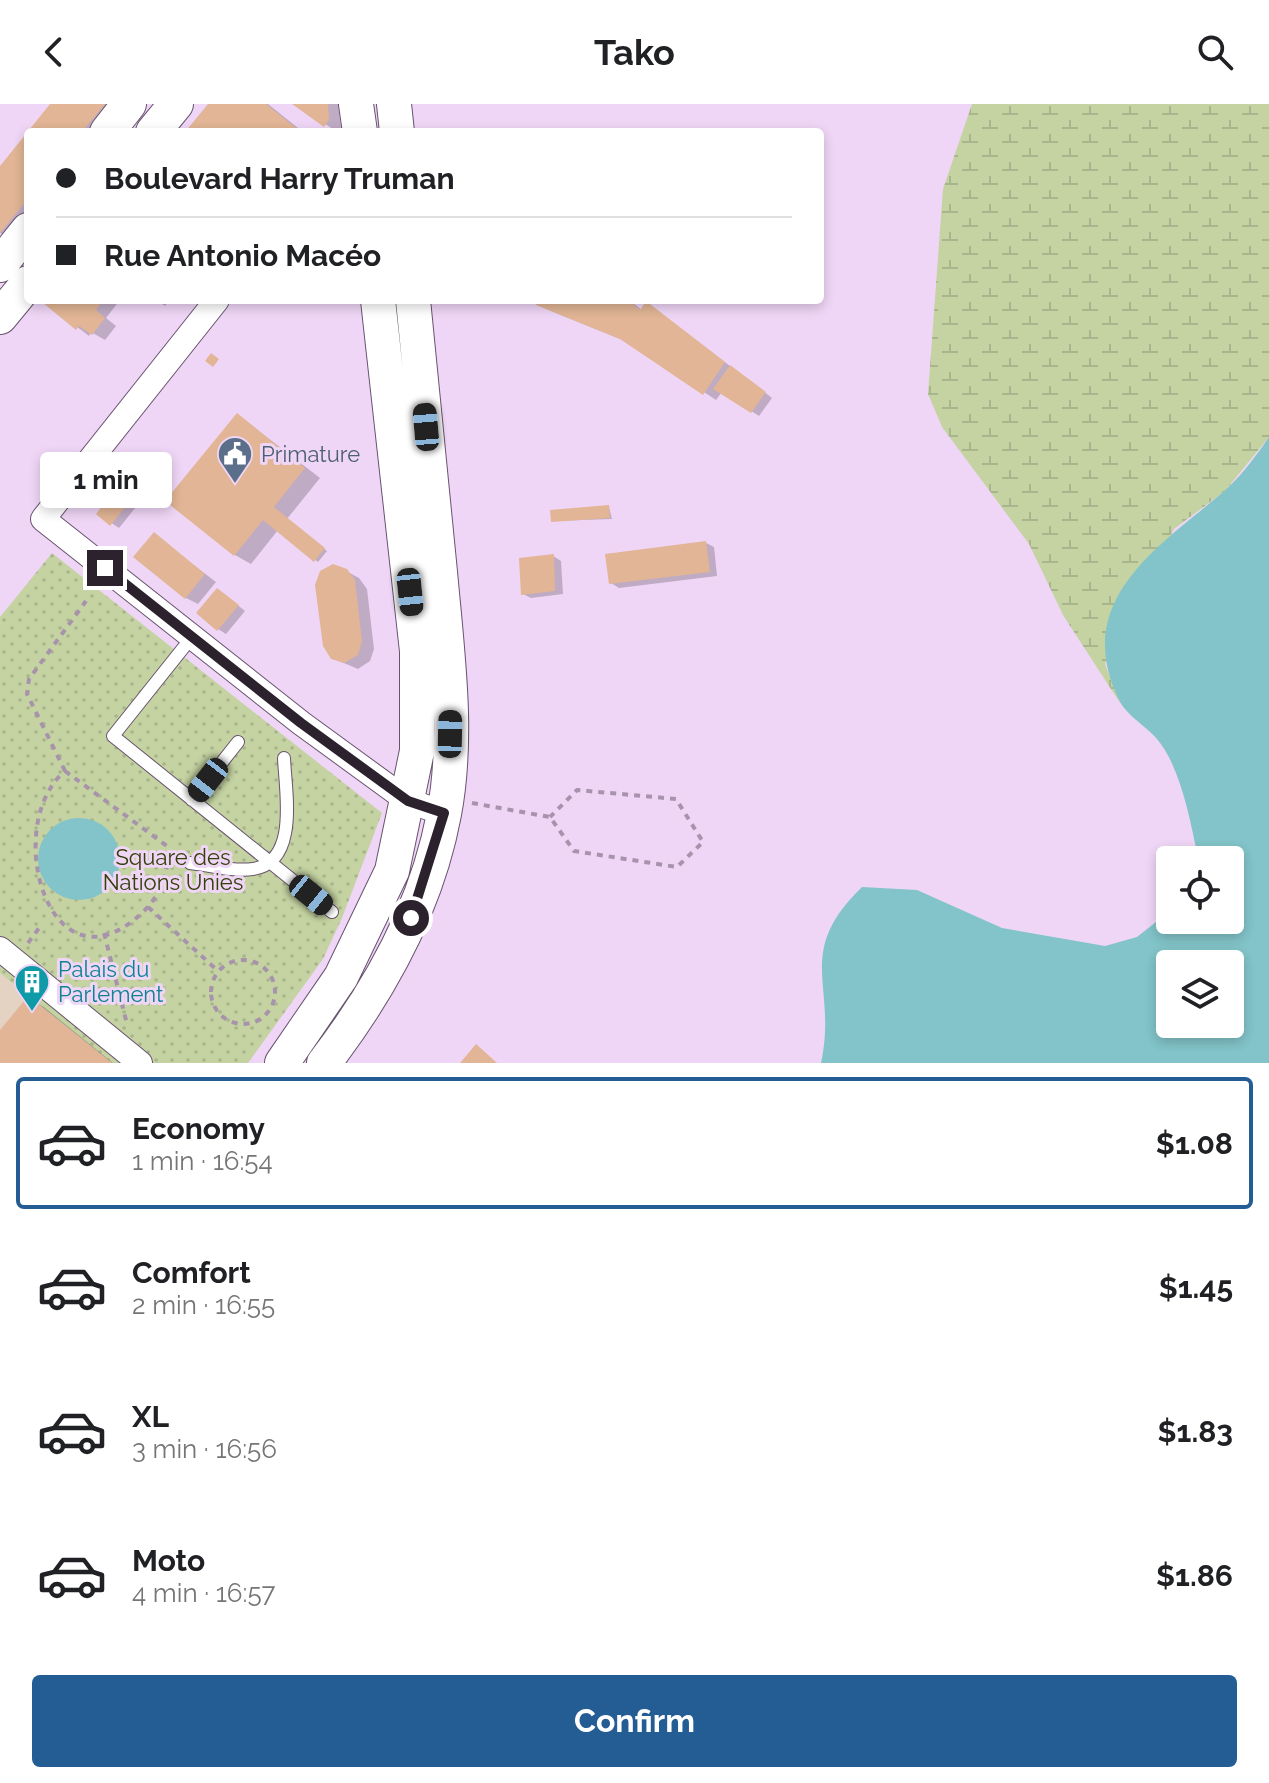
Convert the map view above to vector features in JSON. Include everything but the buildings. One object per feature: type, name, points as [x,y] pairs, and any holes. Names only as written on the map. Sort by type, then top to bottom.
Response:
[{"type":"main road","points":[[156,128],[176,104]]},
{"type":"main road","points":[[356,104],[359,128]]},
{"type":"main road","points":[[394,104],[397,128]]},
{"type":"main road","points":[[0,265],[24,235]]},
{"type":"main road","points":[[0,317],[24,288]]},
{"type":"main road","points":[[282,1063],[341,977],[370,922],[392,871],[417,751],[417,651],[378,304]]},
{"type":"main road","points":[[324,1063],[403,939],[428,874],[445,805],[450,759],[447,650],[413,304]]},
{"type":"street","points":[[214,304],[43,519],[408,801],[445,805]]},
{"type":"street","points":[[0,949],[138,1062]]},
{"type":"lane","points":[[192,637],[113,736],[332,912]]},
{"type":"lane","points":[[192,800],[238,742]]},
{"type":"lane","points":[[190,863],[254,869],[269,861],[281,843],[289,820],[284,758]]},
{"type":"path","points":[[62,932],[83,936],[104,933],[136,919],[162,885],[169,859],[167,846],[65,771],[27,694],[29,679],[86,601]]},
{"type":"path","points":[[54,775],[65,771]]},
{"type":"path","points":[[445,805],[550,817],[574,851],[677,867],[703,842],[676,799],[577,790],[550,817]]},
{"type":"path","points":[[148,907],[218,971]]},
{"type":"path","points":[[33,916],[52,928]]},
{"type":"path","points":[[104,933],[138,1062]]},
{"type":"path","points":[[233,961],[257,963],[269,973],[275,989],[271,1010],[253,1024],[242,1025],[223,1019],[211,998],[212,981],[218,971],[233,961]]},
{"type":"shaded area","points":[[1269,437],[1269,1063],[821,1063],[825,1036],[823,952],[829,932],[841,911],[862,887],[917,890],[1002,928],[1105,946],[1137,937],[1156,922],[1156,934],[1244,934],[1244,846],[1195,846],[1172,763],[1157,739],[1126,711],[1119,700],[1107,665],[1106,634],[1113,606],[1128,580],[1148,557],[1229,487]]},
{"type":"shaded area","points":[[79,818],[95,821],[108,830],[117,843],[120,859],[117,875],[108,888],[95,897],[79,900],[63,897],[50,888],[41,875],[38,859],[41,843],[50,830],[63,821]]},
{"type":"shaded area","points":[[0,973],[28,996],[0,1030]]},
{"type":"green space","points":[[972,104],[1269,104],[1269,437],[1225,491],[1174,529],[1105,664],[1120,703],[1063,615],[1029,544],[942,427],[928,394],[943,189]]},
{"type":"green space","name":"Square des Nations Unies","points":[[52,553],[382,813],[323,959],[248,1063],[112,1063],[0,973],[0,617]]},
{"type":"place","name":"Primature","points":[[235,485]]},
{"type":"place","name":"Palais du Parlement","points":[[32,1013]]},
{"type":"route","points":[[105,568],[301,723],[408,801],[444,813],[428,874],[411,918]]}]
